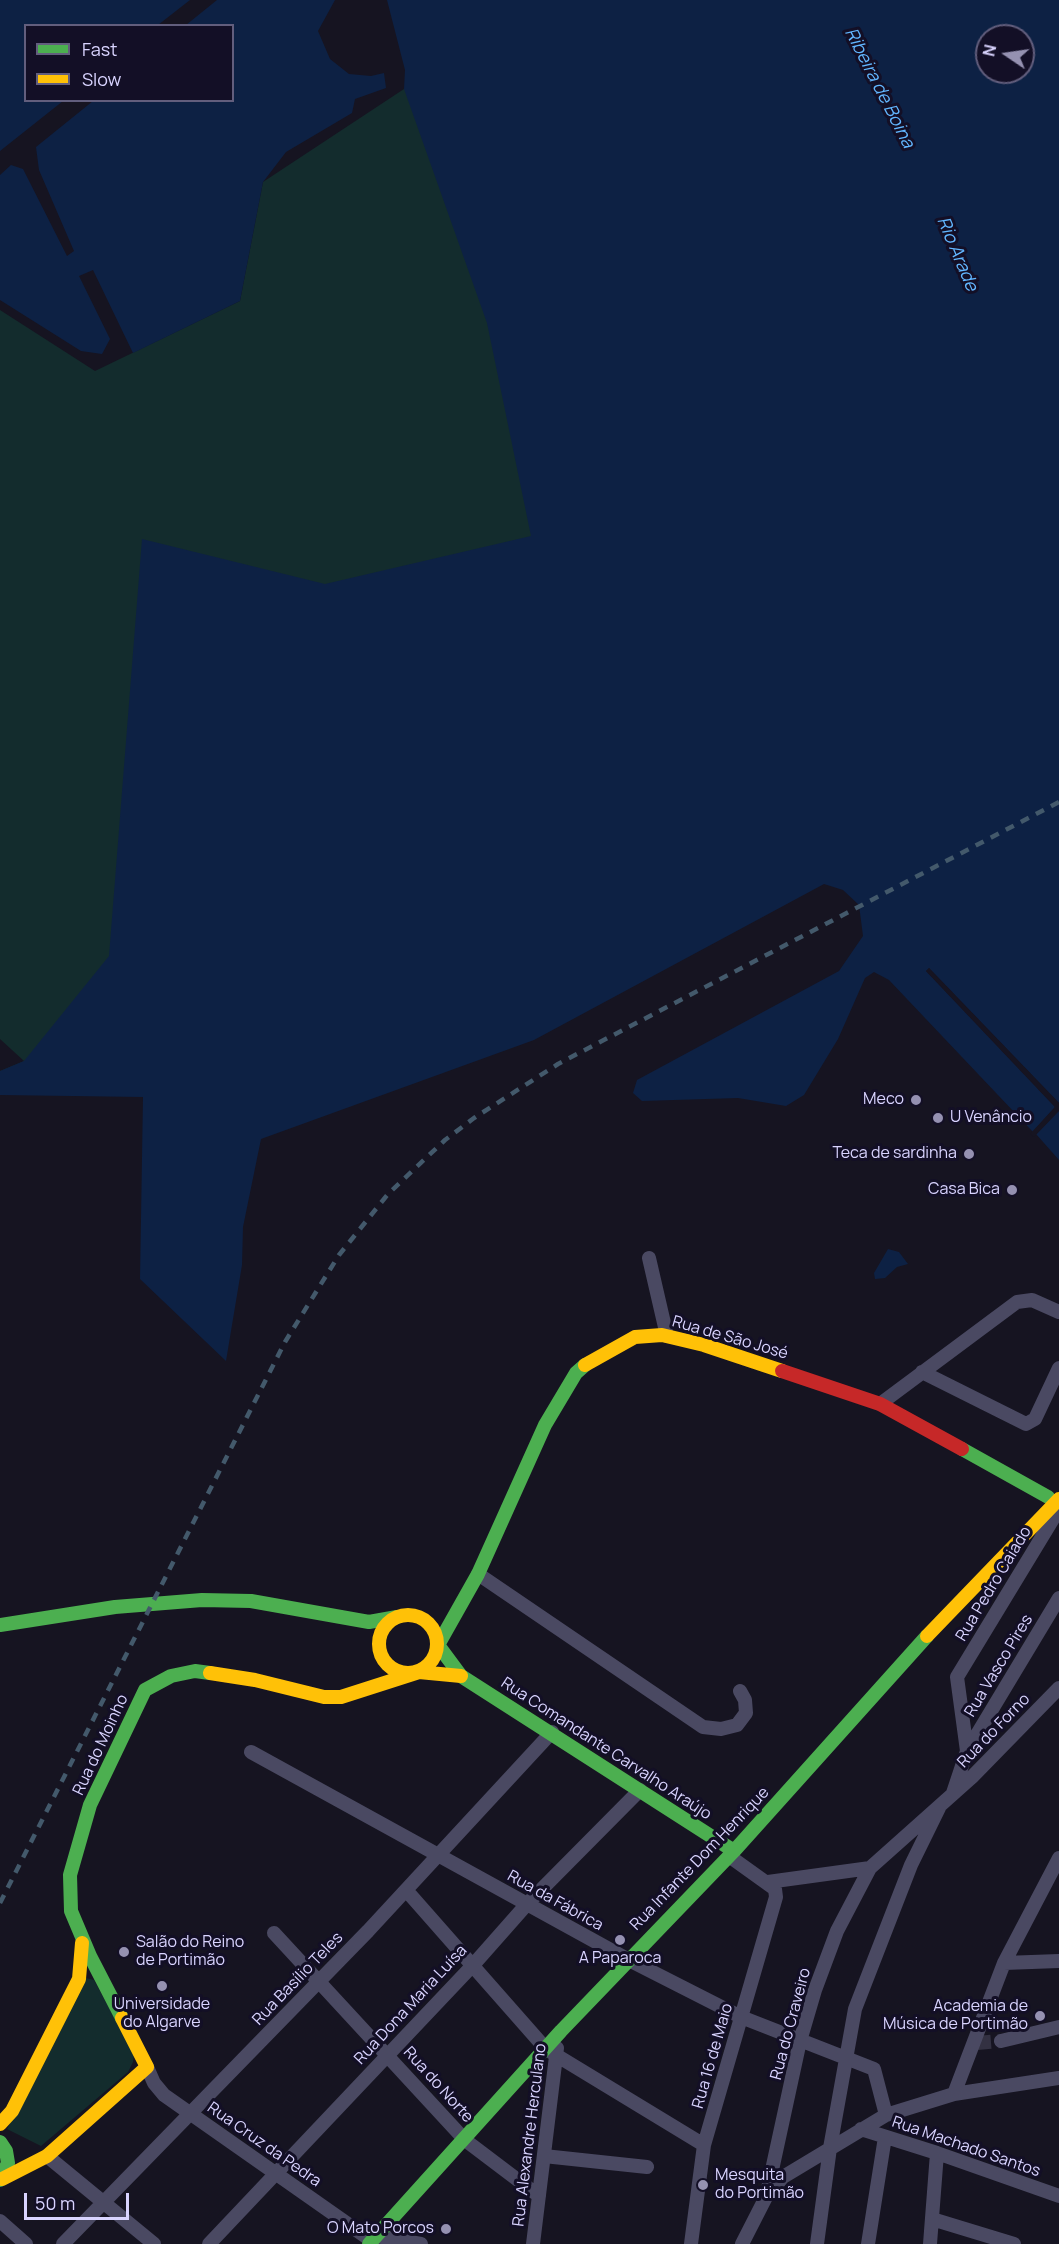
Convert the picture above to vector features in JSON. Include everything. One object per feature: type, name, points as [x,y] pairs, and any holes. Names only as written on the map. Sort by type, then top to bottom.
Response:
[{"type":"street","points":[[649,1257],[667,1336]]},
{"type":"street","points":[[880,1404],[1017,1302],[1032,1300],[1059,1312]]},
{"type":"street","name":"Rua de São José","points":[[438,1645],[478,1574],[544,1425],[576,1373],[590,1360],[634,1337],[667,1336],[710,1347],[880,1404],[1053,1498]]},
{"type":"street","points":[[922,1372],[1026,1424],[1035,1419],[1059,1368]]},
{"type":"street","name":"Rua Infante Dom Henrique","points":[[372,2240],[551,2052],[561,2031],[627,1959],[731,1853],[1053,1498]]},
{"type":"street","name":"Rua Pedro Caiado","points":[[968,1751],[957,1677],[1059,1509]]},
{"type":"street","points":[[478,1574],[703,1727],[721,1729],[737,1725],[746,1713],[745,1700],[740,1691]]},
{"type":"street","name":"Rua Vasco Pires","points":[[952,1796],[968,1751],[1059,1598]]},
{"type":"street","points":[[0,1625],[115,1607],[201,1600],[251,1601],[369,1622],[397,1617],[432,1617],[459,1608]]},
{"type":"street","points":[[416,1616],[432,1627],[438,1645],[461,1676]]},
{"type":"street","points":[[364,1692],[374,1678],[382,1630],[397,1617]]},
{"type":"street","points":[[342,1619],[359,1630],[379,1650],[390,1668],[399,1673],[441,1672],[461,1676]]},
{"type":"street","points":[[419,1672],[434,1660],[438,1645]]},
{"type":"street","name":"Rua do Moinho","points":[[147,2067],[90,1956],[71,1911],[69,1893],[77,1851],[90,1805],[145,1690],[171,1676],[195,1671],[235,1676],[324,1697],[341,1697],[364,1692],[419,1672]]},
{"type":"street","name":"Rua Comandante Carvalho Araújo","points":[[461,1676],[552,1732],[731,1853]]},
{"type":"street","name":"Rua do Forno","points":[[870,1868],[952,1796],[1059,1688]]},
{"type":"street","name":"Rua Basílio Teles","points":[[63,2244],[319,1982],[552,1732]]},
{"type":"street","name":"Rua da Fábrica","points":[[251,1752],[627,1959],[741,2017],[874,2069],[886,2115]]},
{"type":"street","name":"Rua Dona Maria Luísa","points":[[209,2244],[474,1964],[526,1904],[640,1790]]},
{"type":"street","points":[[817,2244],[830,2148],[855,2009],[911,1865],[939,1808]]},
{"type":"street","points":[[731,1853],[768,1882],[870,1868]]},
{"type":"street","points":[[954,2094],[1004,1963],[1057,1864]]},
{"type":"street","name":"Rua do Craveiro","points":[[766,2196],[800,2042],[815,1990],[837,1931],[870,1868]]},
{"type":"street","name":"Rua 16 de Maio","points":[[691,2244],[704,2145],[776,1897],[775,1889],[768,1882]]},
{"type":"street","points":[[406,1890],[551,2052],[704,2145]]},
{"type":"street","name":"Rua do Moinho","points":[[0,2124],[12,2111],[79,1978],[83,1947],[79,1929]]},
{"type":"street","name":"Rua do Norte","points":[[274,1933],[388,2053],[465,2140],[538,2196]]},
{"type":"street","points":[[1004,1963],[1059,1961]]},
{"type":"street","points":[[79,1978],[87,1973],[94,1974],[104,1983]]},
{"type":"street","points":[[1001,2041],[1059,2028]]},
{"type":"street","name":"Rua Alexandre Herculano","points":[[533,2244],[544,2156],[551,2052]]},
{"type":"street","points":[[1,2179],[47,2156],[147,2067]]},
{"type":"street","name":"Rua Cruz da Pedra","points":[[147,2067],[164,2095],[372,2240]]},
{"type":"street","points":[[742,2244],[766,2196],[783,2177],[886,2115],[954,2094],[1059,2078]]},
{"type":"street","name":"Rua Machado Santos","points":[[861,2129],[937,2152],[1059,2196]]},
{"type":"street","points":[[868,2244],[885,2137]]},
{"type":"street","points":[[0,2142],[6,2151],[8,2163],[1,2179]]},
{"type":"street","points":[[930,2244],[937,2152]]},
{"type":"street","points":[[47,2156],[154,2244]]},
{"type":"street","points":[[544,2156],[647,2167]]},
{"type":"street","points":[[932,2219],[1014,2244]]},
{"type":"street","points":[[0,2221],[26,2244]]},
{"type":"street","points":[[372,2240],[421,2244]]},
{"type":"green space","points":[[447,83],[671,566],[234,831],[0,1095],[0,1071],[24,1061],[0,1039],[0,310],[95,371],[240,301],[263,182],[404,89]]},
{"type":"green space","points":[[86,1978],[94,1980],[134,2054],[133,2062],[128,2072],[41,2146],[7,2129]]},
{"type":"water","points":[[0,0],[190,0],[159,24],[24,24],[24,102],[62,102],[0,151]]},
{"type":"water","points":[[217,0],[335,0],[318,31],[330,59],[349,74],[371,76],[384,73],[386,88],[355,99],[352,113],[286,152],[263,182],[240,301],[133,353],[93,270],[79,276],[110,339],[102,354],[81,351],[0,300],[0,175],[11,165],[23,169],[67,256],[74,251],[39,170],[36,147],[92,102],[234,102],[234,24],[187,24]]},
{"type":"water","points":[[387,0],[1059,0],[1059,1103],[929,968],[926,971],[1055,1107],[1033,1132],[889,980],[874,972],[865,978],[838,1039],[804,1095],[786,1106],[738,1098],[642,1101],[633,1093],[637,1080],[839,971],[863,936],[859,905],[843,890],[824,884],[534,1040],[261,1139],[243,1227],[242,1265],[226,1361],[140,1279],[143,1097],[0,1095],[0,1071],[24,1061],[109,956],[142,539],[325,584],[531,536],[487,323],[404,89],[405,70]]},
{"type":"water","points":[[1059,1111],[1059,1160],[1036,1134]]},
{"type":"water","points":[[888,1249],[899,1252],[908,1264],[897,1267],[885,1278],[875,1279],[874,1273]]},
{"type":"pier","points":[[929,968],[1059,1103],[1059,1111],[1034,1137],[1030,1134],[1055,1107],[926,971]]},
{"type":"tunnel","points":[[977,2043],[1001,2041]]},
{"type":"railway","points":[[0,1903],[285,1342],[339,1255],[388,1194],[445,1140],[474,1118],[558,1064],[1059,802]]},
{"type":"traffic: fast","points":[[585,1365],[576,1373],[545,1425],[478,1574],[438,1645],[461,1676],[734,1851]]},
{"type":"traffic: fast","points":[[962,1449],[1048,1497]]},
{"type":"traffic: fast","points":[[0,1625],[115,1607],[202,1600],[251,1601],[369,1622],[397,1617]]},
{"type":"traffic: fast","points":[[369,2244],[561,2031],[734,1851],[927,1636]]},
{"type":"traffic: fast","points":[[122,2018],[90,1956],[71,1911],[70,1875],[90,1805],[145,1690],[171,1676],[195,1671],[210,1673]]},
{"type":"traffic: fast","points":[[0,2142],[6,2151],[8,2163],[0,2180]]},
{"type":"traffic: slow","points":[[585,1365],[635,1337],[662,1335],[704,1345],[782,1371]]},
{"type":"traffic: slow","points":[[927,1636],[1059,1499]]},
{"type":"traffic: slow","points":[[402,1615],[414,1615],[429,1623],[437,1638],[437,1644],[437,1650],[429,1665],[414,1673],[402,1673],[387,1665],[379,1650],[379,1638],[387,1623],[402,1615]]},
{"type":"traffic: slow","points":[[210,1673],[255,1680],[324,1697],[341,1697],[419,1672],[461,1676]]},
{"type":"traffic: slow","points":[[0,2124],[12,2111],[79,1979],[82,1943]]},
{"type":"traffic: slow","points":[[2,2179],[47,2156],[147,2067],[122,2018]]},
{"type":"traffic: jam","points":[[782,1371],[880,1404],[962,1449]]},
{"type":"place","name":"Meco","points":[[916,1100]]},
{"type":"place","name":"U Venâncio","points":[[938,1118]]},
{"type":"place","name":"Teca de sardinha","points":[[969,1154]]},
{"type":"place","name":"Casa Bica","points":[[1012,1190]]},
{"type":"place","name":"A Paparoca","points":[[620,1940]]},
{"type":"place","name":"Salão do Reino de Portimão","points":[[124,1952]]},
{"type":"place","name":"Universidade do Algarve","points":[[162,1986]]},
{"type":"place","name":"Academia de Música de Portimão","points":[[1040,2016]]},
{"type":"place","name":"Mesquita do Portimão","points":[[703,2185]]},
{"type":"place","name":"O Mato Porcos","points":[[446,2229]]},
{"type":"water label","name":"Ribeira de Boina","points":[[879,88]]},
{"type":"water label","name":"Rio Arade","points":[[957,254]]}]
